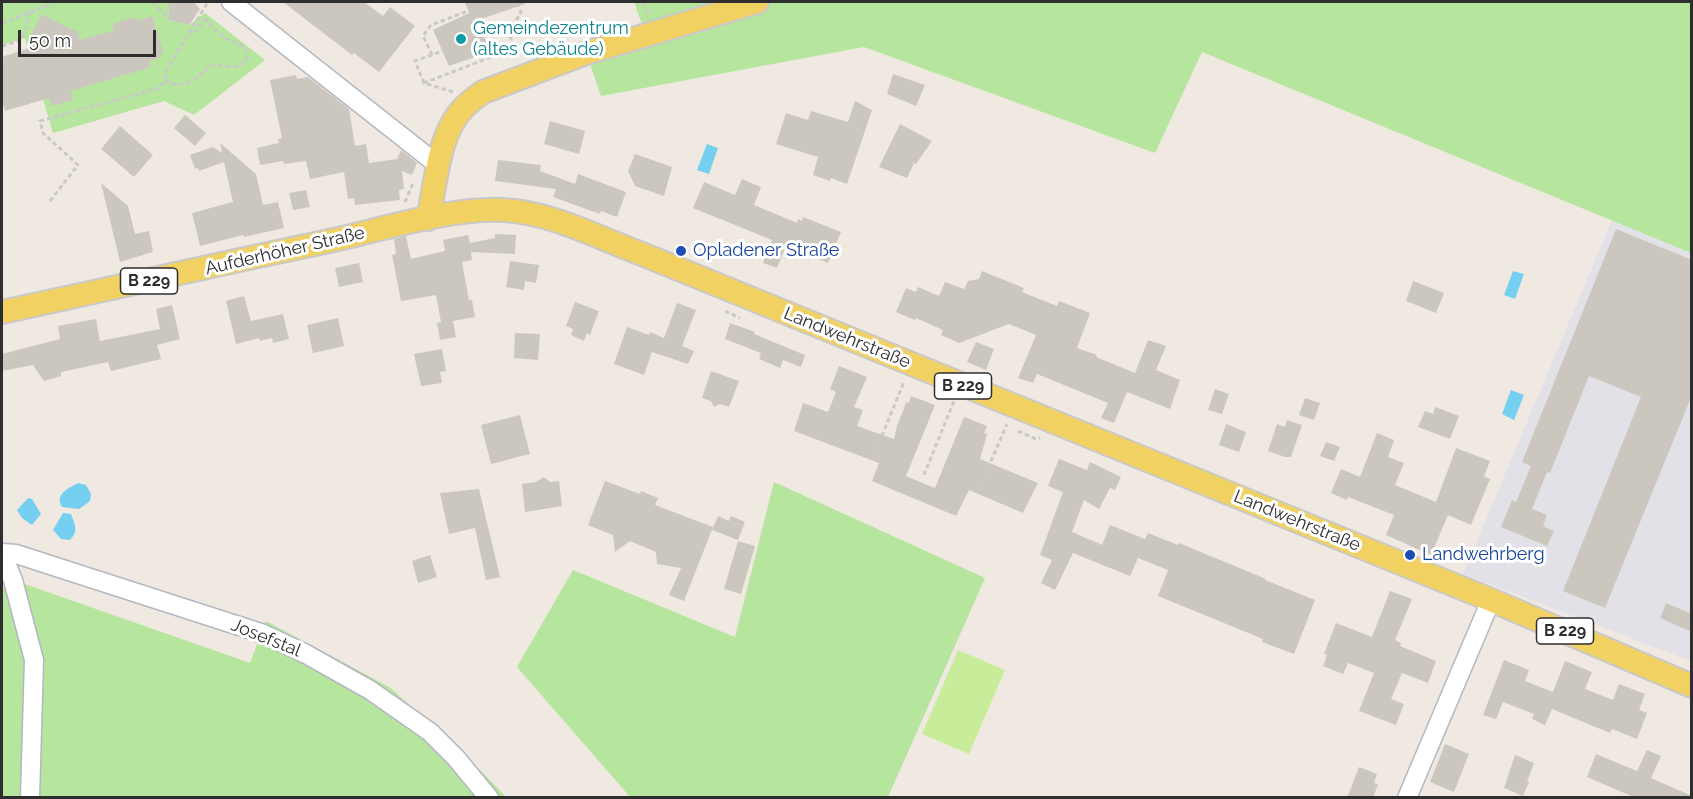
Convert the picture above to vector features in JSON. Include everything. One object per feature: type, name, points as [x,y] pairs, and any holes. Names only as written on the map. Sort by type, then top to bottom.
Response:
[{"type":"main road","points":[[428,219],[438,165],[453,122],[470,102],[483,92],[586,53],[757,2]]},
{"type":"main road","name":"Landwehrstraße","points":[[428,219],[475,211],[505,210],[544,217],[637,252],[1491,600],[1692,686]]},
{"type":"main road","name":"Aufderhöher Straße","points":[[2,312],[428,219]]},
{"type":"street","points":[[231,2],[438,165]]},
{"type":"street","points":[[2,553],[13,580],[34,660],[30,798]]},
{"type":"street","name":"Josefstal","points":[[2,553],[28,558],[261,633],[306,654],[370,690],[430,732],[456,758],[489,798]]},
{"type":"street","points":[[1407,798],[1491,600]]},
{"type":"path","points":[[2,24],[29,13],[41,5],[56,2]]},
{"type":"path","points":[[153,2],[169,20]]},
{"type":"path","points":[[50,201],[78,165],[43,133],[40,121],[159,88],[165,81],[166,71],[208,2]]},
{"type":"path","points":[[424,83],[514,48],[509,33],[520,12],[517,2]]},
{"type":"path","points":[[643,2],[650,19]]},
{"type":"path","points":[[432,55],[423,36],[431,25],[468,11]]},
{"type":"path","points":[[2,46],[18,41],[24,36],[29,13]]},
{"type":"path","points":[[165,81],[192,83],[212,65],[233,68],[246,61],[245,48],[227,39],[207,20],[194,33],[189,33]]},
{"type":"path","points":[[424,83],[415,61],[445,50]]},
{"type":"path","points":[[424,83],[457,93]]},
{"type":"path","points":[[876,450],[911,364]]},
{"type":"path","points":[[924,475],[960,384]]},
{"type":"path","points":[[980,489],[1014,407]]},
{"type":"shaded area","points":[[1612,220],[1691,253],[1691,661],[1463,574]]},
{"type":"green space","points":[[2,2],[168,2],[169,20],[189,25],[205,13],[265,60],[194,115],[164,101],[53,133],[25,38],[2,45]]},
{"type":"green space","points":[[634,2],[1691,2],[1691,253],[1202,52],[1155,153],[864,47],[601,96],[590,64],[650,46]]},
{"type":"green space","points":[[774,482],[985,578],[888,797],[630,797],[517,667],[573,570],[735,637]]},
{"type":"green space","points":[[19,582],[250,663],[266,621],[391,688],[506,797],[2,798],[2,590],[8,583]]},
{"type":"green space","points":[[958,650],[1005,670],[969,754],[922,734]]},
{"type":"water","points":[[707,144],[718,148],[709,174],[697,170]]},
{"type":"water","points":[[1513,271],[1524,274],[1515,299],[1504,295]]},
{"type":"water","points":[[1511,390],[1524,395],[1514,420],[1502,414]]},
{"type":"water","points":[[78,483],[86,485],[91,494],[90,501],[79,509],[62,507],[61,495]]},
{"type":"water","points":[[28,498],[32,499],[41,514],[32,525],[22,518],[17,510]]},
{"type":"water","points":[[63,513],[71,514],[75,525],[75,534],[70,540],[61,539],[53,530]]},
{"type":"building","points":[[168,2],[194,2],[200,9],[189,25],[169,20]]},
{"type":"building","points":[[283,2],[364,2],[383,16],[390,7],[415,26],[379,72],[354,53],[352,55]]},
{"type":"building","name":"Gemeindezentrum (altes Gebäude)","points":[[465,2],[524,2],[525,4],[478,20],[490,52],[449,66],[433,30],[469,13]]},
{"type":"building","points":[[42,14],[72,30],[77,29],[80,40],[114,30],[112,24],[135,17],[137,21],[152,16],[163,51],[159,58],[149,61],[151,67],[71,91],[73,100],[51,106],[49,98],[5,111],[2,100],[2,57],[35,46],[31,35]]},
{"type":"building","points":[[893,74],[925,85],[916,106],[887,94]]},
{"type":"building","points":[[296,75],[297,79],[308,77],[349,109],[355,146],[366,144],[369,163],[397,159],[401,150],[417,163],[412,175],[402,171],[404,189],[399,190],[400,200],[355,205],[354,198],[348,199],[344,172],[310,179],[306,161],[284,164],[283,161],[260,165],[257,148],[279,143],[278,139],[282,138],[270,80]]},
{"type":"building","points":[[855,101],[872,110],[847,184],[813,175],[818,157],[776,144],[786,113],[808,120],[811,111],[848,122]]},
{"type":"building","points":[[185,115],[206,133],[195,146],[174,128]]},
{"type":"building","points":[[550,121],[585,131],[579,154],[544,144]]},
{"type":"building","points":[[900,124],[932,141],[916,164],[914,163],[907,178],[879,167]]},
{"type":"building","points":[[120,126],[153,155],[134,177],[101,149]]},
{"type":"building","points":[[220,143],[256,174],[263,205],[278,202],[284,228],[200,246],[192,213],[233,202],[224,162],[199,171],[198,168],[195,169],[190,155],[213,147],[222,153]]},
{"type":"building","points":[[635,154],[672,167],[664,196],[635,186],[628,171]]},
{"type":"building","points":[[498,160],[541,165],[540,171],[575,184],[578,174],[626,192],[617,217],[601,211],[600,214],[553,197],[556,189],[495,181]]},
{"type":"building","points":[[742,179],[761,187],[754,205],[797,223],[798,219],[802,221],[803,217],[841,232],[828,263],[786,246],[777,268],[763,263],[772,240],[693,208],[704,182],[735,195]]},
{"type":"building","points":[[101,183],[128,206],[135,234],[149,231],[153,252],[120,262]]},
{"type":"building","points":[[306,190],[310,207],[293,210],[289,193]]},
{"type":"building","points":[[1616,229],[1692,260],[1692,395],[1605,608],[1563,591],[1641,397],[1589,376],[1550,473],[1547,472],[1532,509],[1547,515],[1543,526],[1554,531],[1547,546],[1501,527],[1512,500],[1516,502],[1531,466],[1522,462]]},
{"type":"building","points":[[495,234],[516,235],[515,254],[471,252],[472,260],[462,262],[469,300],[472,300],[475,317],[453,321],[456,337],[440,340],[437,323],[441,322],[436,295],[401,301],[392,255],[396,254],[394,239],[406,236],[411,259],[445,251],[443,240],[468,235],[470,243],[495,238]]},
{"type":"building","points":[[510,261],[539,265],[536,283],[525,281],[524,290],[506,287]]},
{"type":"building","points":[[359,263],[363,282],[339,287],[335,268]]},
{"type":"building","points":[[982,271],[1024,288],[1022,292],[1057,306],[1059,301],[1090,313],[1077,348],[1135,373],[1148,340],[1166,346],[1156,370],[1180,380],[1170,409],[1127,392],[1114,423],[1101,418],[1108,403],[1037,374],[1033,383],[1018,378],[1036,335],[1009,324],[959,343],[941,335],[943,330],[896,312],[906,288],[916,292],[918,287],[939,296],[945,282],[964,289],[968,281],[979,279]]},
{"type":"building","points":[[1413,281],[1444,293],[1436,313],[1406,301]]},
{"type":"building","points":[[244,296],[251,321],[283,314],[289,339],[273,343],[272,338],[260,341],[259,338],[236,344],[226,301]]},
{"type":"building","points":[[575,302],[599,311],[590,335],[587,333],[584,341],[571,335],[573,329],[566,326]]},
{"type":"building","points":[[677,303],[696,310],[682,346],[694,351],[688,364],[652,352],[644,375],[614,364],[627,327],[664,338]]},
{"type":"building","points":[[172,305],[180,339],[157,345],[161,359],[111,371],[108,362],[61,372],[61,376],[44,381],[33,365],[2,371],[2,354],[60,339],[58,326],[96,319],[100,341],[160,329],[156,309]]},
{"type":"building","points":[[338,318],[344,346],[313,353],[307,325]]},
{"type":"building","points":[[730,323],[805,355],[801,367],[783,360],[780,368],[759,359],[761,353],[725,339]]},
{"type":"building","points":[[515,333],[540,334],[538,360],[514,358]]},
{"type":"building","points":[[976,342],[994,349],[986,370],[967,362]]},
{"type":"building","points":[[442,349],[446,371],[440,372],[442,383],[421,386],[414,354]]},
{"type":"building","points":[[839,366],[867,377],[854,407],[863,410],[857,426],[894,439],[906,402],[909,403],[911,396],[935,405],[906,476],[935,488],[964,417],[987,426],[980,459],[1038,483],[1023,513],[969,490],[956,516],[872,481],[879,463],[794,431],[803,403],[828,412],[836,392],[830,389]]},
{"type":"building","points":[[711,371],[739,381],[729,407],[720,404],[714,407],[711,401],[702,398]]},
{"type":"building","points":[[1215,389],[1229,394],[1222,414],[1208,410]]},
{"type":"building","points":[[1305,398],[1320,403],[1314,420],[1299,415]]},
{"type":"building","points":[[1435,407],[1459,416],[1450,439],[1418,427],[1425,411],[1433,414]]},
{"type":"building","points":[[520,415],[530,454],[491,464],[481,425]]},
{"type":"building","points":[[1287,420],[1302,425],[1291,457],[1268,451],[1277,424],[1285,427]]},
{"type":"building","points":[[1226,424],[1246,432],[1239,452],[1219,445]]},
{"type":"building","points":[[1377,433],[1394,440],[1388,457],[1404,463],[1395,485],[1436,502],[1456,448],[1490,461],[1484,476],[1490,479],[1471,525],[1448,515],[1431,555],[1386,535],[1394,515],[1348,497],[1347,500],[1331,493],[1341,469],[1360,477]]},
{"type":"building","points":[[1326,442],[1340,447],[1334,461],[1320,456]]},
{"type":"building","points":[[1059,459],[1087,470],[1090,462],[1121,477],[1115,490],[1110,488],[1099,509],[1084,500],[1072,532],[1102,545],[1110,525],[1145,539],[1148,533],[1178,545],[1179,543],[1315,600],[1294,654],[1158,596],[1168,570],[1138,558],[1130,576],[1073,553],[1055,590],[1041,583],[1052,560],[1040,555],[1063,492],[1048,486]]},
{"type":"building","points":[[544,477],[550,482],[559,481],[562,506],[525,512],[522,484],[536,482]]},
{"type":"building","points":[[605,481],[658,498],[655,505],[713,527],[684,601],[669,595],[681,568],[657,564],[656,552],[630,541],[615,552],[613,535],[588,525]]},
{"type":"building","points":[[479,489],[500,577],[486,580],[475,528],[449,534],[440,493]]},
{"type":"building","points":[[718,516],[729,521],[731,516],[745,522],[738,540],[712,530]]},
{"type":"building","points":[[738,541],[755,546],[741,594],[724,589]]},
{"type":"building","points":[[430,555],[437,577],[418,583],[412,561]]},
{"type":"building","points":[[1390,591],[1412,599],[1395,640],[1401,643],[1400,646],[1436,661],[1428,683],[1402,673],[1391,699],[1404,704],[1396,725],[1359,711],[1374,673],[1348,663],[1343,674],[1323,666],[1327,655],[1324,654],[1336,623],[1372,637]]},
{"type":"building","points":[[1666,603],[1692,614],[1692,632],[1660,618]]},
{"type":"building","points":[[1504,660],[1529,670],[1525,681],[1553,692],[1565,661],[1592,672],[1585,689],[1613,700],[1619,684],[1645,694],[1639,710],[1647,713],[1637,739],[1612,729],[1610,733],[1552,709],[1545,725],[1532,719],[1534,714],[1503,702],[1496,719],[1483,715]]},
{"type":"building","points":[[1445,744],[1469,754],[1454,792],[1430,782]]},
{"type":"building","points":[[1647,750],[1661,756],[1651,778],[1692,798],[1636,798],[1587,777],[1596,754],[1637,771]]},
{"type":"building","points":[[1515,755],[1534,763],[1523,796],[1504,788]]},
{"type":"building","points":[[1359,767],[1377,774],[1374,783],[1378,784],[1373,798],[1347,798]]},
{"type":"place","name":"Gemeindezentrum (altes Gebäude)","points":[[461,39]]},
{"type":"place","name":"Opladener Straße","points":[[681,251]]},
{"type":"place","name":"Landwehrberg","points":[[1410,555]]}]
